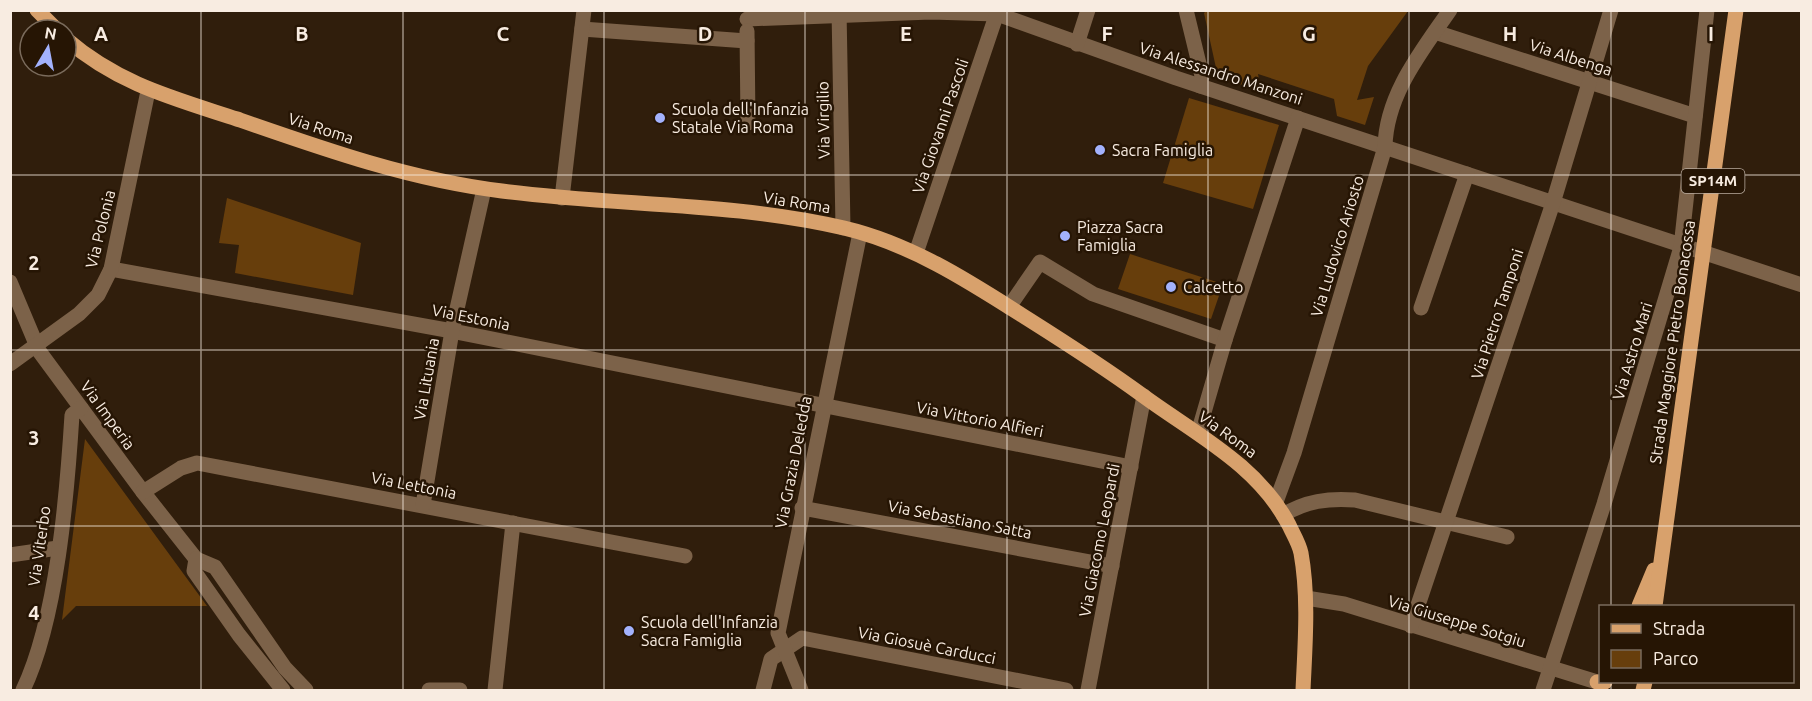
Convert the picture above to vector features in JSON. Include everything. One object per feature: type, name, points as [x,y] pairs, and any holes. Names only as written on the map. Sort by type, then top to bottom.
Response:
[{"type":"main road","name":"Strada Maggiore Pietro Bonacossa","points":[[1655,605],[1736,10]]},
{"type":"main road","name":"Via Roma","points":[[78,49],[99,66],[148,91],[319,147],[395,169],[484,189],[562,198],[752,213],[843,228],[916,253],[955,272],[1144,396],[1253,475],[1280,508],[1300,549],[1306,597],[1303,690]]},
{"type":"main road","points":[[1640,605],[1663,547]]},
{"type":"street","points":[[562,198],[584,10]]},
{"type":"street","points":[[1077,44],[1088,10]]},
{"type":"street","points":[[1186,10],[1202,76],[1200,86]]},
{"type":"street","name":"Via Ludovico Ariosto","points":[[1280,508],[1385,147],[1389,112],[1403,82],[1450,10]]},
{"type":"street","name":"Via Pietro Tamponi","points":[[1411,626],[1449,521],[1553,202],[1587,82],[1611,10]]},
{"type":"street","name":"Via Astro Mari","points":[[1543,690],[1604,504],[1681,247],[1707,10]]},
{"type":"street","name":"Via Alessandro Manzoni","points":[[746,15],[931,11],[998,13],[1077,44],[1200,86],[1553,202],[1681,247],[1802,285]]},
{"type":"street","name":"Via Virgilio","points":[[839,13],[843,228]]},
{"type":"street","name":"Via Giovanni Pascoli","points":[[916,253],[998,13]]},
{"type":"street","points":[[746,15],[748,123]]},
{"type":"street","points":[[582,29],[747,40]]},
{"type":"street","name":"Via Albenga","points":[[1435,32],[1695,116]]},
{"type":"street","name":"Via Polonia","points":[[10,364],[79,314],[98,295],[111,269],[148,91]]},
{"type":"street","points":[[1198,433],[1225,340],[1298,118]]},
{"type":"street","points":[[1421,308],[1467,174]]},
{"type":"street","name":"Via Lituania","points":[[423,505],[452,331],[484,189]]},
{"type":"street","name":"Via Grazia Deledda","points":[[801,690],[777,633],[860,233]]},
{"type":"street","points":[[1009,307],[1040,262],[1093,294],[1225,340]]},
{"type":"street","name":"Via Estonia","points":[[111,269],[452,331],[823,406]]},
{"type":"street","name":"Via Imperia","points":[[10,282],[36,346],[143,492],[196,559],[214,567],[285,668],[306,690]]},
{"type":"street","points":[[10,313],[36,346]]},
{"type":"street","name":"Via Giacomo Leopardi","points":[[1088,690],[1144,396]]},
{"type":"street","name":"Via Vittorio Alfieri","points":[[823,406],[1131,467]]},
{"type":"street","name":"Via Viterbo","points":[[23,690],[31,674],[44,628],[58,548],[72,415],[81,408]]},
{"type":"street","name":"Via Lettonia","points":[[143,492],[181,468],[197,463],[685,556]]},
{"type":"street","points":[[1280,508],[1330,498],[1354,500],[1449,521],[1507,537]]},
{"type":"street","name":"Via Sebastiano Satta","points":[[802,508],[1112,566]]},
{"type":"street","points":[[495,690],[513,523]]},
{"type":"street","points":[[12,551],[58,548]]},
{"type":"street","name":"Via Imperia","points":[[196,559],[194,571],[239,635],[283,690]]},
{"type":"street","name":"Via Giuseppe Sotgiu","points":[[1306,597],[1344,604],[1551,669],[1599,681]]},
{"type":"street","name":"Via Giosuè Carducci","points":[[785,650],[802,638],[1066,690]]},
{"type":"street","points":[[763,690],[771,659],[785,650]]},
{"type":"street","points":[[429,690],[460,690]]},
{"type":"green space","points":[[1207,10],[1408,11],[1368,66],[1357,100],[1374,97],[1365,125],[1337,116],[1334,99],[1258,74],[1261,91],[1218,77],[1204,13]]},
{"type":"green space","points":[[1189,98],[1279,125],[1253,209],[1163,183]]},
{"type":"green space","points":[[227,198],[361,243],[353,295],[235,273],[239,245],[219,243]]},
{"type":"green space","name":"Calcetto","points":[[1130,254],[1223,284],[1211,319],[1118,289]]},
{"type":"green space","points":[[85,439],[207,606],[76,606],[62,620]]},
{"type":"place","name":"Scuola dell'Infanzia Statale Via Roma","points":[[660,118]]},
{"type":"place","name":"Sacra Famiglia","points":[[1100,150]]},
{"type":"place","name":"Piazza Sacra Famiglia","points":[[1065,236]]},
{"type":"place","name":"Calcetto","points":[[1171,287]]},
{"type":"place","name":"Scuola dell'Infanzia Sacra Famiglia","points":[[629,631]]}]
